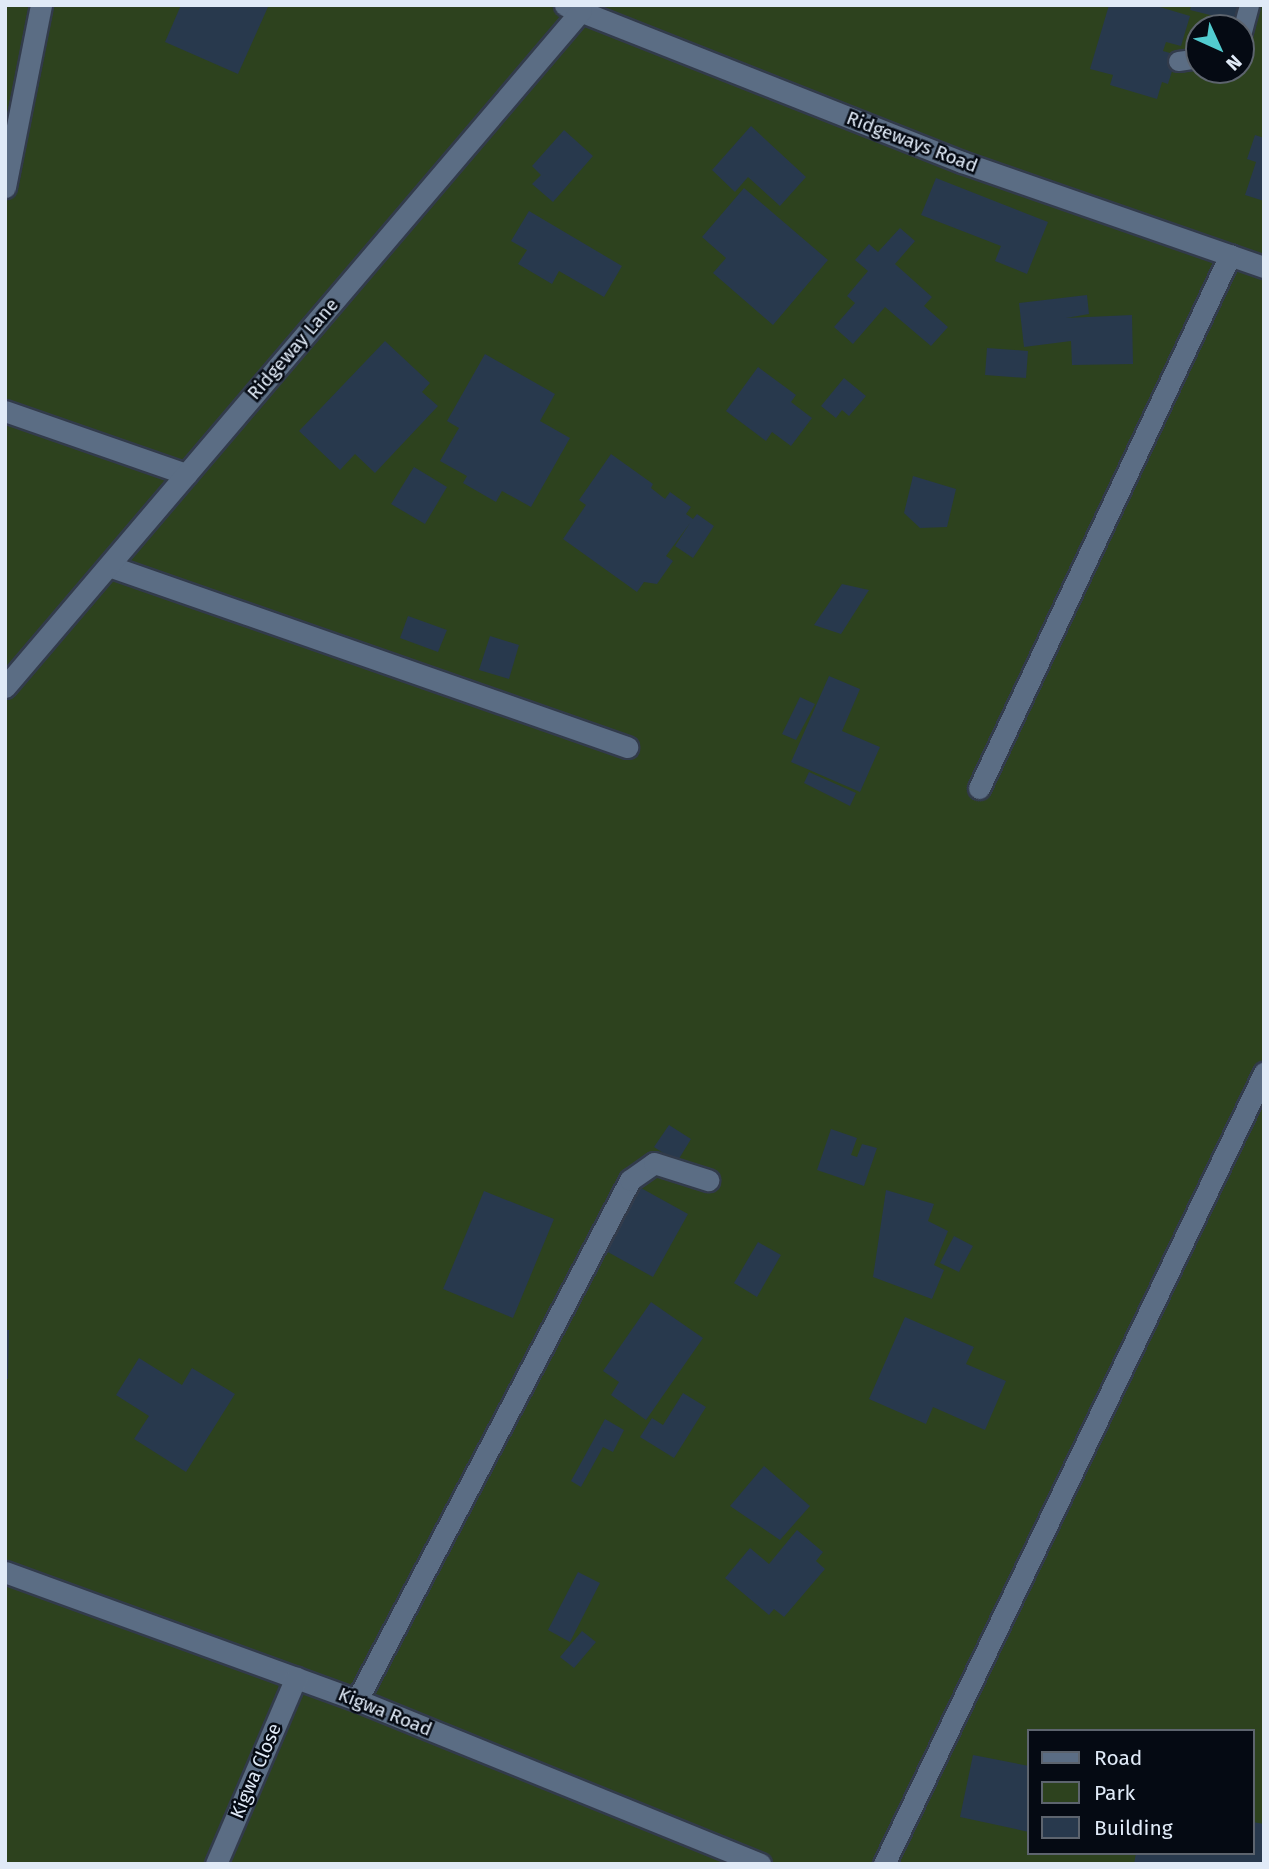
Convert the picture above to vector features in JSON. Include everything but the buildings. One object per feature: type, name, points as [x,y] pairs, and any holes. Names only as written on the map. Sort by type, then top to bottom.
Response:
[{"type":"street","points":[[5,187],[41,5]]},
{"type":"street","name":"Ridgeways Road","points":[[573,8],[936,152],[1264,267]]},
{"type":"street","name":"Ridgeway Lane","points":[[5,687],[186,474],[573,8]]},
{"type":"street","points":[[979,788],[1230,255]]},
{"type":"street","points":[[5,411],[186,474]]},
{"type":"street","points":[[109,566],[627,747]]},
{"type":"street","points":[[884,1864],[1264,1073]]},
{"type":"street","points":[[357,1700],[630,1180],[654,1163],[708,1180]]},
{"type":"street","name":"Kigwa Road","points":[[5,1572],[357,1700],[760,1864]]},
{"type":"street","name":"Kigwa Close","points":[[216,1864],[296,1677]]},
{"type":"lane","points":[[1178,61],[1185,60]]},
{"type":"green space","points":[[5,5],[1264,5],[1264,1864],[5,1864]]}]
